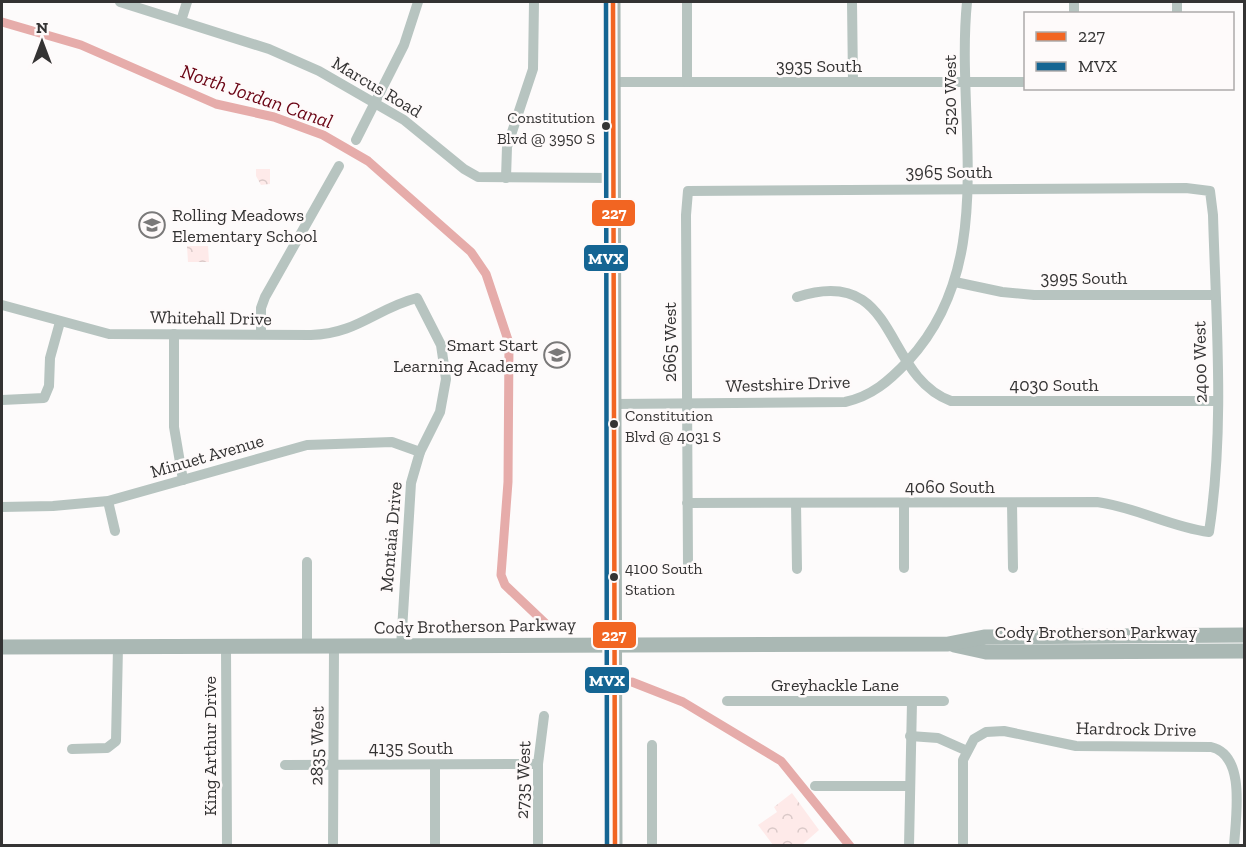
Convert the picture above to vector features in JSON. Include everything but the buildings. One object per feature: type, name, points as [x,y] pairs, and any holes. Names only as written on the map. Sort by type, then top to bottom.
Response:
[{"type":"main road","points":[[613,2],[612,643],[615,846]]},
{"type":"main road","name":"Cody Brotherson Parkway","points":[[2,647],[401,647],[612,643],[948,644],[984,637],[1245,635]]},
{"type":"main road","name":"Cody Brotherson Parkway","points":[[948,644],[986,652],[1245,651]]},
{"type":"street","name":"Marcus Road","points":[[120,2],[293,59],[404,120],[468,172],[483,178],[613,178]]},
{"type":"street","points":[[181,21],[187,2]]},
{"type":"street","points":[[356,140],[404,45],[418,2]]},
{"type":"street","points":[[506,178],[507,147],[533,69],[534,2]]},
{"type":"street","points":[[687,2],[687,82]]},
{"type":"street","points":[[852,2],[853,82]]},
{"type":"street","name":"2520 West","points":[[967,2],[967,189]]},
{"type":"street","name":"3935 South","points":[[613,82],[1024,82]]},
{"type":"street","points":[[261,334],[261,308],[265,297],[339,166]]},
{"type":"street","name":"3965 South","points":[[688,191],[1186,188],[1210,191]]},
{"type":"street","name":"Westshire Drive","points":[[613,404],[845,402],[858,399],[879,389],[908,361],[936,325],[955,282],[964,234],[967,189]]},
{"type":"street","name":"2665 West","points":[[687,566],[686,215],[688,191]]},
{"type":"street","name":"2400 West","points":[[1209,532],[1213,505],[1218,400],[1213,215],[1210,191]]},
{"type":"street","name":"3995 South","points":[[955,282],[1019,294],[1215,295]]},
{"type":"street","name":"4030 South","points":[[797,297],[813,292],[835,291],[863,298],[879,317],[927,388],[951,401],[1218,400]]},
{"type":"street","name":"Whitehall Drive","points":[[2,305],[109,334],[320,335],[338,332],[364,323],[401,302],[417,298]]},
{"type":"street","name":"Montaia Drive","points":[[401,647],[410,494],[420,452],[440,412],[446,379],[441,345],[417,298]]},
{"type":"street","points":[[2,400],[44,398],[48,390],[50,358],[60,322]]},
{"type":"street","points":[[174,334],[174,427],[183,480]]},
{"type":"street","name":"Minuet Avenue","points":[[2,507],[53,506],[108,501],[307,445],[392,442],[420,452]]},
{"type":"street","points":[[108,501],[115,531]]},
{"type":"street","name":"4060 South","points":[[687,503],[1117,505],[1185,529],[1209,532]]},
{"type":"street","points":[[796,503],[797,569]]},
{"type":"street","points":[[904,503],[904,568]]},
{"type":"street","points":[[1012,503],[1013,568]]},
{"type":"street","points":[[307,562],[308,647]]},
{"type":"street","name":"King Arthur Drive","points":[[226,646],[227,846]]},
{"type":"street","points":[[72,749],[108,748],[118,737],[118,647]]},
{"type":"street","name":"2835 West","points":[[333,846],[334,647]]},
{"type":"street","name":"Greyhackle Lane","points":[[727,701],[944,701]]},
{"type":"street","points":[[909,846],[912,702]]},
{"type":"street","name":"2735 West","points":[[538,846],[538,764],[544,716]]},
{"type":"street","name":"Hardrock Drive","points":[[965,750],[980,735],[999,730],[1076,746],[1211,747],[1224,751],[1236,764],[1238,777],[1234,846]]},
{"type":"street","points":[[910,736],[938,738],[965,750],[963,846]]},
{"type":"street","points":[[652,745],[652,846]]},
{"type":"street","name":"4135 South","points":[[285,765],[538,764]]},
{"type":"street","points":[[435,765],[435,846]]},
{"type":"street","points":[[815,786],[910,786]]},
{"type":"green space","points":[[256,169],[270,169],[270,184],[261,185],[256,176]]},
{"type":"green space","points":[[187,246],[208,246],[209,262],[188,262]]},
{"type":"green space","points":[[792,793],[819,830],[802,845],[773,845],[758,825],[777,812],[774,807]]},
{"type":"waterway","name":"North Jordan Canal","points":[[2,22],[81,45],[216,104],[274,117],[323,135],[368,161],[471,252],[486,274],[509,343],[508,482],[501,575],[505,585],[545,623]]},
{"type":"waterway","name":"North Jordan Canal","points":[[632,682],[683,702],[781,761],[850,846]]},
{"type":"transit line","name":"MVX","points":[[606,2],[607,846]]},
{"type":"transit line","name":"227","points":[[613,2],[615,846]]},
{"type":"place","name":"Constitution Blvd @ 3950 S","points":[[606,126]]},
{"type":"place","name":"Rolling Meadows Elementary School","points":[[152,225]]},
{"type":"place","name":"Smart Start Learning Academy","points":[[557,355]]},
{"type":"place","name":"Constitution Blvd @ 4031 S","points":[[614,424]]},
{"type":"place","name":"4100 South Station","points":[[614,577]]}]
